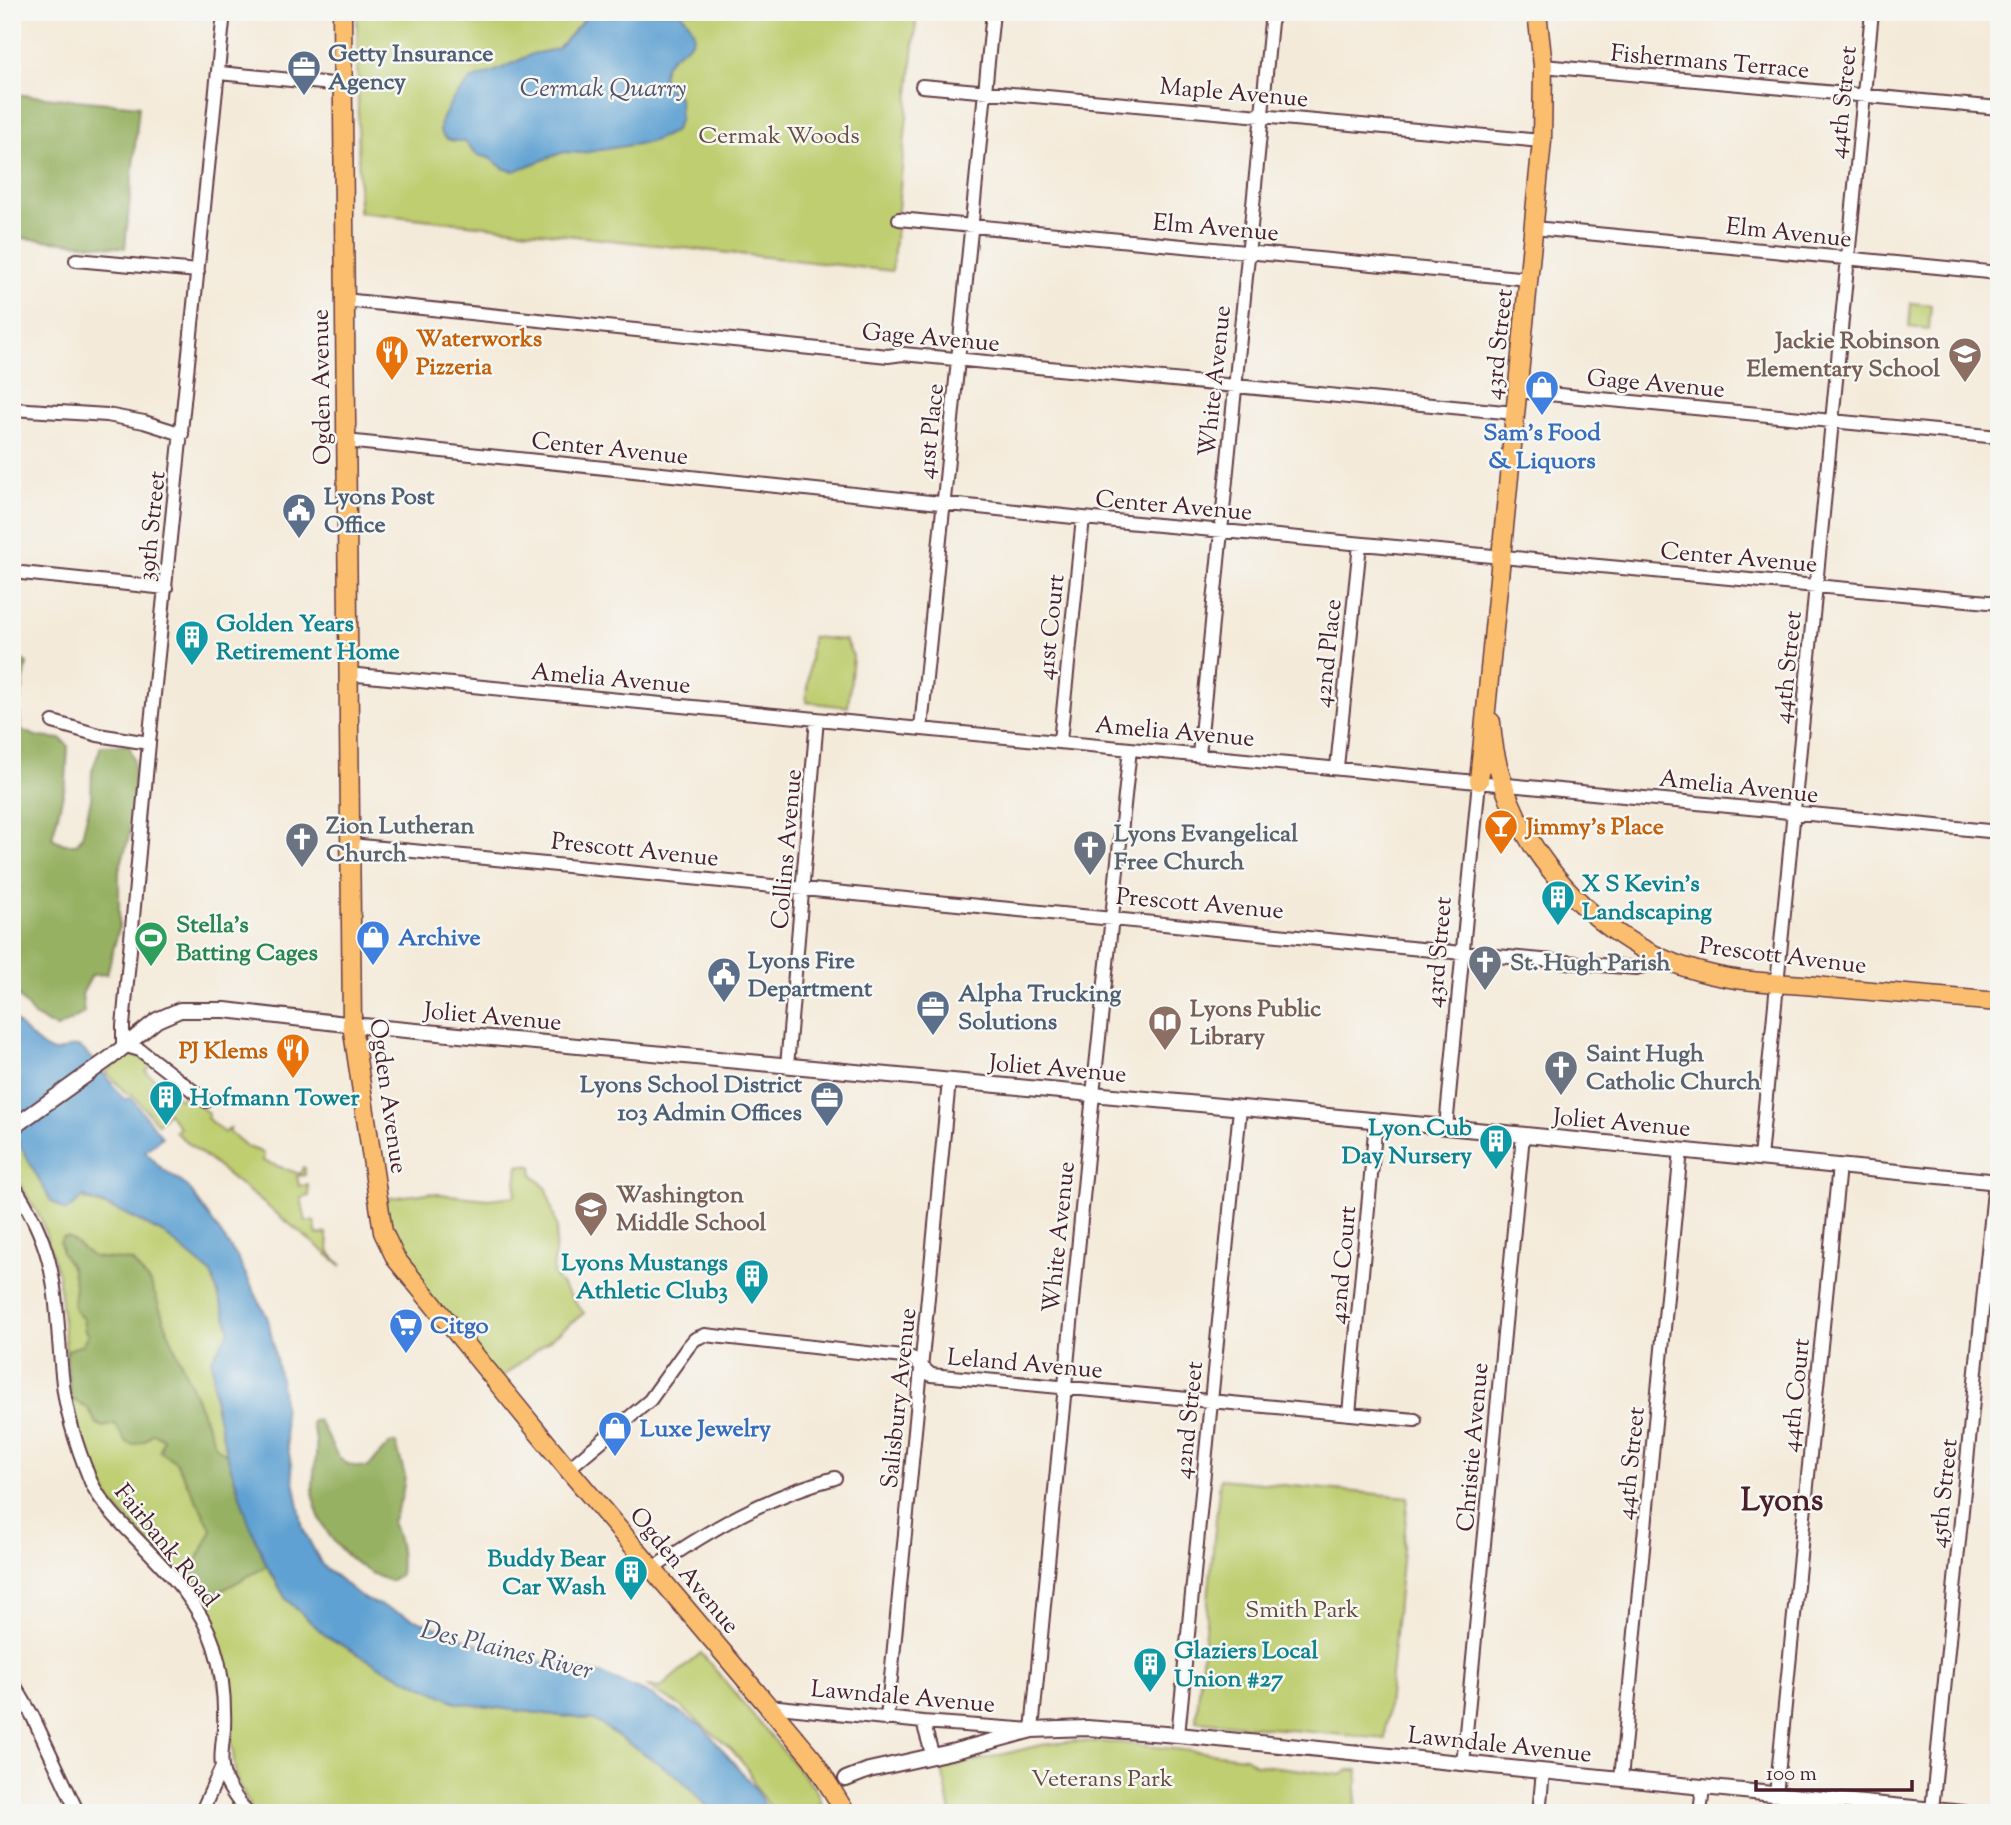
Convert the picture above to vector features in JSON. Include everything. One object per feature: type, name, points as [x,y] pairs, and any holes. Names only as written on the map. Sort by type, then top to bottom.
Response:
[{"type":"main road","name":"Ogden Avenue","points":[[342,12],[352,1025],[383,1232],[389,1248],[568,1469],[812,1758],[839,1783],[846,1813]]},
{"type":"main road","name":"43rd Street","points":[[1489,680],[1542,141],[1543,66],[1537,12]]},
{"type":"main road","points":[[1479,781],[1489,680]]},
{"type":"main road","points":[[1489,680],[1492,731],[1503,784],[1512,807],[1539,856],[1571,895],[1606,926],[1664,960]]},
{"type":"main road","name":"Prescott Avenue","points":[[1664,960],[1711,975],[1999,1002]]},
{"type":"street","name":"39th Street","points":[[123,1045],[149,743],[225,12]]},
{"type":"street","name":"41st Place","points":[[921,728],[993,12]]},
{"type":"street","name":"White Avenue","points":[[1199,755],[1272,12]]},
{"type":"street","name":"44th Street","points":[[1759,1158],[1872,12]]},
{"type":"street","name":"Fishermans Terrace","points":[[1543,66],[1999,108]]},
{"type":"street","points":[[219,73],[343,85]]},
{"type":"street","name":"Maple Avenue","points":[[922,86],[1542,141]]},
{"type":"street","name":"Elm Avenue","points":[[899,219],[1529,279]]},
{"type":"street","name":"Elm Avenue","points":[[1534,228],[1999,272]]},
{"type":"street","points":[[76,260],[198,271]]},
{"type":"street","name":"Gage Avenue","points":[[344,300],[888,356],[903,354],[1515,413]]},
{"type":"street","name":"Gage Avenue","points":[[1517,391],[1999,437]]},
{"type":"street","points":[[12,409],[107,415],[144,422],[182,434]]},
{"type":"street","name":"Center Avenue","points":[[346,441],[1083,518],[1999,603]]},
{"type":"street","name":"41st Court","points":[[1060,741],[1083,518]]},
{"type":"street","name":"42nd Place","points":[[1337,767],[1360,544]]},
{"type":"street","points":[[12,572],[166,589]]},
{"type":"street","name":"Amelia Avenue","points":[[347,674],[1999,832]]},
{"type":"street","name":"Collins Avenue","points":[[787,1066],[817,719]]},
{"type":"street","points":[[52,722],[98,736],[149,743]]},
{"type":"street","name":"White Avenue","points":[[1032,1730],[1093,1094],[1130,749]]},
{"type":"street","name":"43rd Street","points":[[1446,1127],[1479,781]]},
{"type":"street","name":"Prescott Avenue","points":[[351,845],[1462,953],[1636,968],[1664,960]]},
{"type":"street","name":"Joliet Avenue","points":[[12,1128],[170,1013],[192,1009],[1446,1127],[1997,1182]]},
{"type":"street","points":[[123,1045],[140,1050],[206,1101]]},
{"type":"street","name":"Salisbury Avenue","points":[[887,1719],[949,1081]]},
{"type":"street","name":"42nd Street","points":[[1178,1735],[1240,1109]]},
{"type":"street","name":"42nd Court","points":[[1349,1414],[1376,1121]]},
{"type":"street","name":"Christie Avenue","points":[[1463,1763],[1523,1136]]},
{"type":"street","name":"44th Street","points":[[1621,1779],[1681,1150]]},
{"type":"street","name":"44th Court","points":[[1776,1795],[1839,1167]]},
{"type":"street","name":"45th Street","points":[[1932,1810],[1997,1182]]},
{"type":"street","name":"Fairbank Road","points":[[12,1183],[41,1233],[53,1273],[59,1317],[62,1377],[75,1442],[93,1486],[107,1508],[185,1592],[208,1628],[219,1664],[223,1696],[222,1767],[227,1782],[247,1813]]},
{"type":"street","name":"Leland Avenue","points":[[568,1469],[650,1401],[688,1347],[700,1337],[712,1335],[912,1358],[931,1375],[1415,1420]]},
{"type":"street","points":[[652,1569],[708,1531],[756,1506],[799,1488],[835,1478]]},
{"type":"street","points":[[12,1681],[32,1714],[78,1813]]},
{"type":"street","name":"Lawndale Avenue","points":[[769,1706],[887,1719],[1032,1730],[1087,1728],[1178,1735],[1776,1795],[1862,1808],[1964,1813]]},
{"type":"street","points":[[923,1722],[933,1756]]},
{"type":"street","name":"Lawndale Avenue","points":[[839,1783],[869,1770],[1032,1730]]},
{"type":"street","points":[[201,1813],[222,1767]]},
{"type":"street","points":[[1539,1813],[1543,1771]]},
{"type":"street","points":[[1700,1813],[1703,1788]]},
{"type":"green space","name":"Cermak Woods","points":[[357,12],[917,12],[892,271],[359,212]]},
{"type":"green space","points":[[12,94],[139,106],[125,248],[12,237]]},
{"type":"green space","points":[[1911,303],[1931,305],[1929,329],[1909,327]]},
{"type":"green space","points":[[812,637],[845,640],[853,656],[848,707],[806,702]]},
{"type":"green space","points":[[12,654],[27,663],[19,708],[21,730],[38,737],[61,739],[68,746],[66,782],[52,838],[64,844],[77,844],[82,836],[91,799],[92,771],[101,746],[129,745],[134,761],[134,804],[129,837],[119,871],[119,927],[107,974],[92,975],[82,994],[84,1013],[57,1028],[34,1016],[12,988]]},
{"type":"green space","points":[[130,1055],[138,1056],[151,1065],[146,1072],[180,1099],[184,1093],[209,1114],[207,1118],[224,1133],[231,1127],[229,1132],[248,1147],[264,1153],[263,1161],[300,1174],[303,1167],[305,1168],[305,1175],[297,1176],[299,1186],[308,1185],[309,1196],[301,1198],[306,1222],[314,1221],[317,1235],[326,1233],[330,1253],[342,1266],[177,1134],[175,1131],[180,1128],[168,1113],[158,1124],[132,1094],[127,1094],[106,1072]]},
{"type":"green space","points":[[12,1131],[86,1200],[122,1212],[164,1234],[211,1273],[230,1330],[212,1359],[227,1455],[249,1523],[267,1566],[286,1599],[326,1636],[383,1668],[458,1703],[594,1720],[680,1778],[713,1813],[254,1813],[236,1779],[230,1726],[199,1603],[186,1583],[111,1502],[88,1458],[78,1430],[70,1392],[58,1274],[41,1219],[12,1171]]},
{"type":"green space","points":[[518,1165],[532,1166],[533,1175],[547,1189],[557,1228],[553,1274],[584,1313],[498,1380],[397,1256],[381,1199],[428,1193],[488,1199],[515,1196]]},
{"type":"green space","points":[[63,1237],[68,1237],[93,1257],[132,1261],[151,1284],[216,1446],[227,1455],[249,1523],[267,1566],[199,1603],[186,1583],[212,1530],[176,1462],[160,1451],[163,1439],[153,1433],[145,1441],[133,1445],[126,1442],[115,1424],[103,1427],[97,1424],[87,1407],[71,1399],[66,1356],[68,1350],[82,1345],[88,1334],[83,1319],[73,1304],[75,1285],[71,1267],[62,1253],[60,1242]]},
{"type":"green space","points":[[318,1420],[336,1453],[347,1464],[356,1467],[368,1467],[389,1444],[396,1443],[405,1476],[402,1497],[392,1522],[400,1548],[400,1575],[390,1581],[361,1567],[348,1556],[326,1531],[319,1516],[313,1484],[316,1440],[311,1425],[312,1421]]},
{"type":"green space","name":"Smith Park","points":[[1220,1479],[1408,1497],[1385,1739],[1196,1721]]},
{"type":"green space","points":[[701,1653],[816,1790],[822,1803],[799,1813],[775,1813],[757,1789],[747,1768],[732,1750],[680,1706],[646,1686],[660,1688]]},
{"type":"green space","name":"Veterans Park","points":[[1076,1741],[1121,1743],[1245,1757],[1255,1764],[1341,1775],[1349,1770],[1358,1770],[1355,1813],[951,1813],[942,1769],[1041,1745]]},
{"type":"water","name":"Cermak Quarry","points":[[591,12],[680,12],[691,26],[694,35],[691,42],[668,61],[664,71],[664,85],[679,97],[680,119],[674,132],[650,142],[582,153],[564,152],[514,171],[478,155],[465,142],[449,140],[443,136],[440,131],[441,122],[451,102],[470,80],[532,54],[557,49]]},
{"type":"water","points":[[12,1017],[32,1038],[50,1051],[81,1048],[124,1099],[131,1098],[162,1137],[145,1151],[160,1167],[188,1187],[237,1257],[268,1319],[282,1389],[285,1432],[303,1529],[322,1565],[364,1599],[503,1654],[601,1674],[649,1694],[703,1727],[756,1789],[769,1813],[713,1813],[680,1778],[594,1720],[458,1703],[383,1668],[326,1636],[286,1599],[267,1566],[249,1523],[227,1455],[215,1404],[212,1359],[230,1330],[211,1273],[164,1234],[122,1212],[84,1197],[66,1211],[51,1201],[12,1131]]},
{"type":"place","name":"Getty Insurance Agency","points":[[304,97]]},
{"type":"place","name":"Waterworks Pizzeria","points":[[392,382]]},
{"type":"place","name":"Jackie Robinson Elementary School","points":[[1965,384]]},
{"type":"place","name":"Sam's Food & Liquors","points":[[1542,417]]},
{"type":"place","name":"Lyons Post Office","points":[[299,540]]},
{"type":"place","name":"Golden Years Retirement Home","points":[[192,667]]},
{"type":"place","name":"Jimmy's Place","points":[[1501,856]]},
{"type":"place","name":"Zion Lutheran Church","points":[[302,869]]},
{"type":"place","name":"Lyons Evangelical Free Church","points":[[1090,877]]},
{"type":"place","name":"X S Kevin's Landscaping","points":[[1558,927]]},
{"type":"place","name":"Archive","points":[[373,967]]},
{"type":"place","name":"Stella's Batting Cages","points":[[151,968]]},
{"type":"place","name":"St. Hugh Parish","points":[[1485,992]]},
{"type":"place","name":"Lyons Fire Department","points":[[724,1004]]},
{"type":"place","name":"Alpha Trucking Solutions","points":[[933,1037]]},
{"type":"place","name":"Lyons Public Library","points":[[1165,1052]]},
{"type":"place","name":"PJ Klems","points":[[293,1080]]},
{"type":"place","name":"Saint Hugh Catholic Church","points":[[1561,1097]]},
{"type":"place","name":"Hofmann Tower","points":[[166,1127]]},
{"type":"place","name":"Lyons School District 103 Admin Offices","points":[[827,1128]]},
{"type":"place","name":"Lyon Cub Day Nursery","points":[[1496,1171]]},
{"type":"place","name":"Washington Middle School","points":[[591,1238]]},
{"type":"place","name":"Lyons Mustangs Athletic Club3","points":[[752,1306]]},
{"type":"place","name":"Citgo","points":[[406,1355]]},
{"type":"place","name":"Luxe Jewelry","points":[[615,1458]]},
{"type":"place","name":"Buddy Bear Car Wash","points":[[631,1602]]},
{"type":"place","name":"Glaziers Local Union #27","points":[[1150,1694]]},
{"type":"district","name":"Lyons","points":[[1782,1499]]},
{"type":"water label","name":"Des Plaines River","points":[[507,1649]]}]
